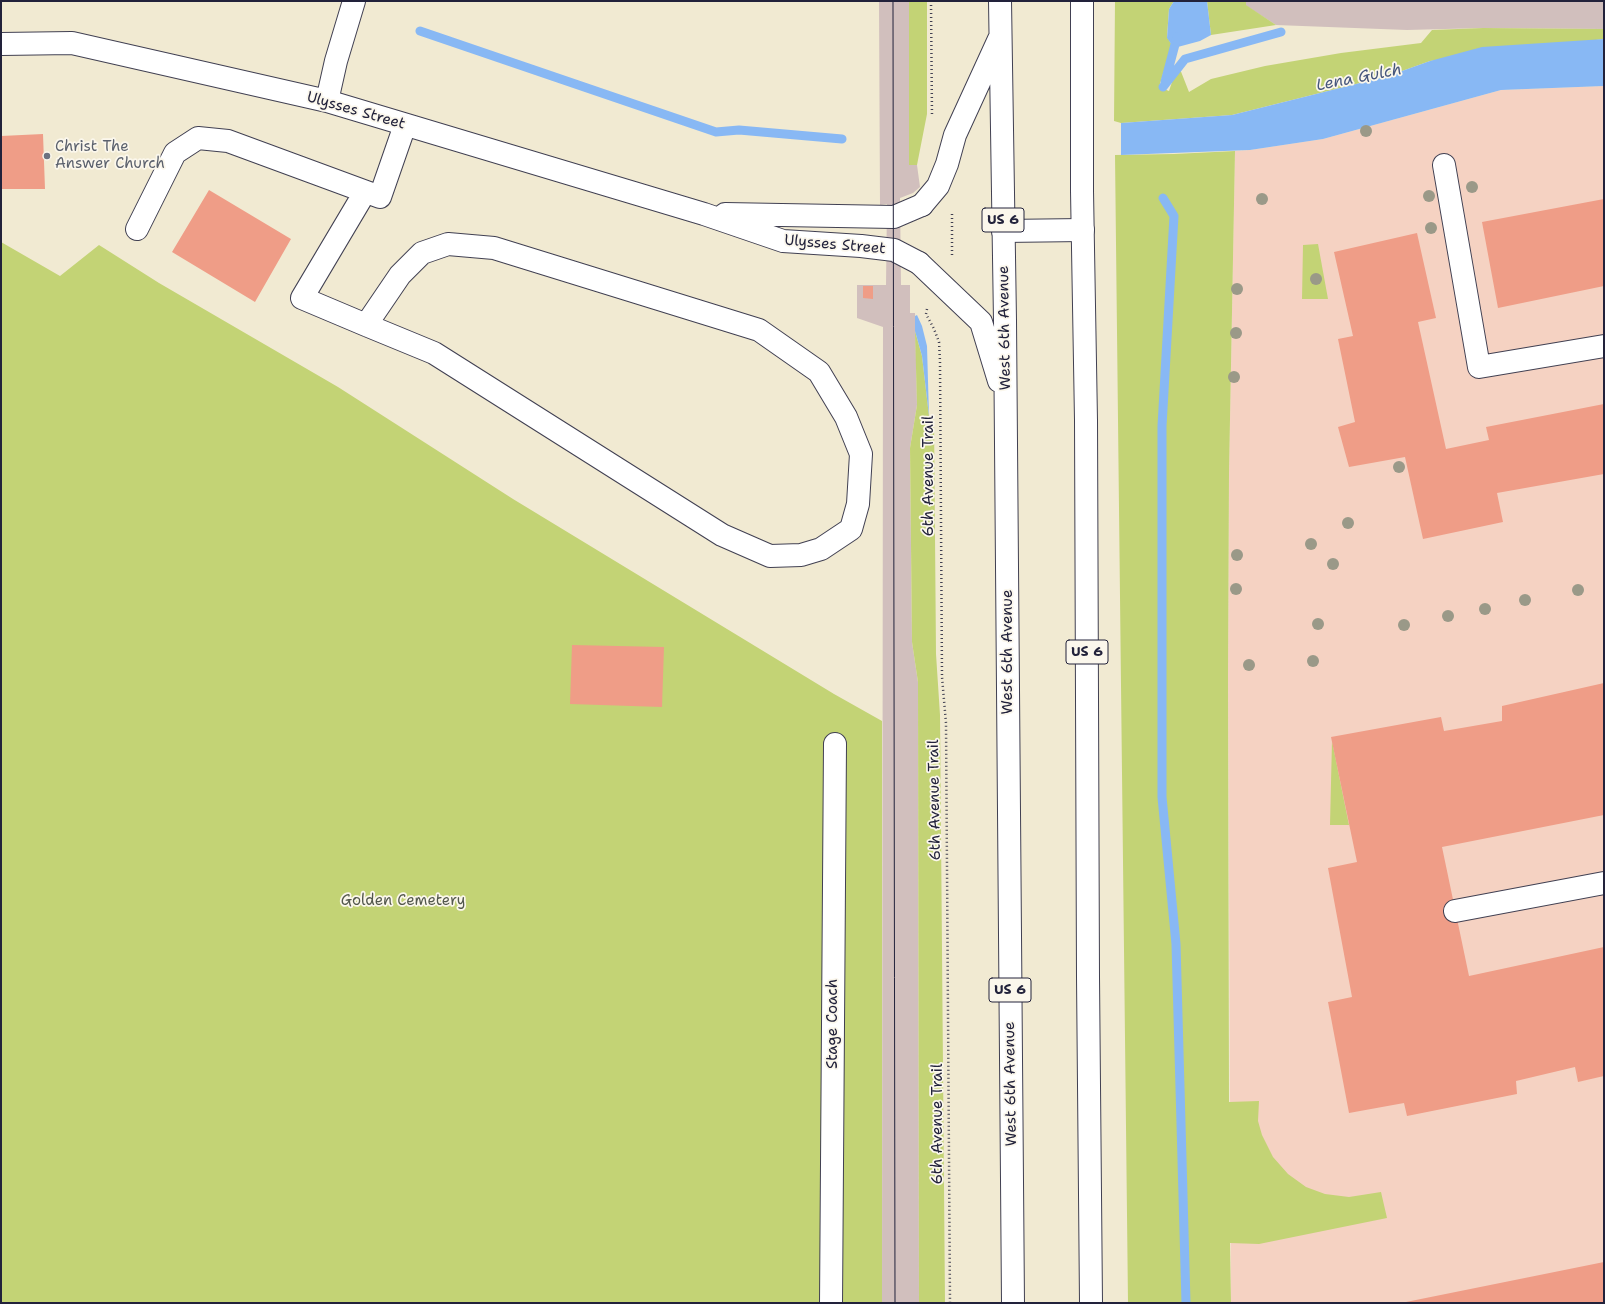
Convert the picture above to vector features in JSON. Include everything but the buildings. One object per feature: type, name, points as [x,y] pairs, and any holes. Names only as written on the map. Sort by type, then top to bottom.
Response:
[{"type":"main road","points":[[327,101],[336,61],[354,1]]},
{"type":"main road","name":"West 6th Avenue","points":[[1000,1],[1006,407],[1013,1303]]},
{"type":"main road","name":"US 6","points":[[1082,1],[1091,1303]]},
{"type":"main road","name":"Ulysses Street","points":[[704,214],[894,217],[922,205],[938,186],[947,164],[955,135],[1001,34]]},
{"type":"main road","name":"Ulysses Street","points":[[1,44],[72,43],[327,101],[704,214],[783,241],[861,246],[894,250],[919,264],[981,322],[1006,407]]},
{"type":"main road","points":[[137,229],[175,153],[198,138],[228,141],[380,197],[404,125]]},
{"type":"main road","points":[[1444,165],[1479,367],[1604,346]]},
{"type":"main road","points":[[365,192],[302,298],[366,325],[434,353],[722,535],[770,556],[801,555],[821,549],[851,528],[858,504],[860,454],[846,417],[819,372],[759,330],[494,248],[448,244],[422,253],[400,275],[366,325]]},
{"type":"main road","points":[[1003,231],[1083,230]]},
{"type":"main road","name":"Stage Coach","points":[[831,1303],[834,744]]},
{"type":"main road","points":[[1455,910],[1604,883]]},
{"type":"path","points":[[931,1],[931,122]]},
{"type":"path","points":[[952,209],[952,261]]},
{"type":"path","name":"6th Avenue Trail","points":[[928,307],[926,314],[939,342],[940,361],[941,645],[946,723],[950,1303]]},
{"type":"shaded area","points":[[879,1],[909,1],[909,165],[917,165],[920,187],[913,193],[900,198],[901,285],[910,285],[910,313],[915,313],[917,405],[910,448],[912,642],[918,682],[919,1303],[882,1303],[883,327],[857,318],[857,285],[886,285],[887,204],[880,205]]},
{"type":"shaded area","points":[[1246,1],[1604,1],[1604,29],[1483,28],[1407,30],[1276,25],[1245,5]]},
{"type":"shaded area","points":[[1604,86],[1604,1303],[1231,1303],[1228,675],[1229,473],[1235,151],[1323,139],[1501,90]]},
{"type":"green space","points":[[909,1],[927,1],[927,114],[917,165],[909,165]]},
{"type":"green space","points":[[1115,1],[1174,1],[1169,9],[1167,37],[1172,45],[1159,87],[1169,91],[1178,64],[1189,92],[1211,79],[1265,66],[1341,53],[1421,43],[1432,30],[1483,28],[1604,29],[1604,39],[1430,61],[1388,76],[1232,115],[1121,123],[1114,121]]},
{"type":"green space","points":[[1207,1],[1246,1],[1246,5],[1276,25],[1211,35]]},
{"type":"green space","points":[[1235,151],[1229,473],[1229,1102],[1259,1101],[1258,1121],[1262,1135],[1273,1157],[1288,1174],[1306,1187],[1325,1194],[1349,1197],[1381,1192],[1387,1218],[1259,1244],[1230,1243],[1231,1303],[1128,1303],[1115,155]]},
{"type":"green space","name":"Golden Cemetery","points":[[1,242],[60,276],[99,245],[159,283],[338,387],[513,499],[834,694],[882,721],[882,1303],[1,1303]]},
{"type":"green space","points":[[1318,244],[1328,299],[1302,299],[1303,245]]},
{"type":"green space","points":[[915,331],[922,356],[929,416],[934,416],[936,654],[940,715],[945,1303],[919,1303],[918,682],[912,642],[910,448],[917,405]]},
{"type":"green space","points":[[1332,741],[1349,825],[1330,825]]},
{"type":"water","points":[[1174,1],[1207,1],[1211,35],[1200,41],[1174,48],[1167,38],[1169,9]]},
{"type":"water","points":[[1604,39],[1604,86],[1501,90],[1323,139],[1250,150],[1121,155],[1121,123],[1232,115],[1388,76],[1430,61],[1482,47]]},
{"type":"water","points":[[917,315],[922,326],[927,346],[929,416],[922,356],[915,331],[915,316]]},
{"type":"waterway","points":[[420,31],[716,132],[739,130],[842,139]]},
{"type":"waterway","points":[[1163,87],[1185,59],[1281,32]]},
{"type":"waterway","points":[[1165,82],[1177,37]]},
{"type":"waterway","points":[[1163,198],[1174,216],[1162,426],[1162,797],[1176,944],[1186,1303]]},
{"type":"tram line","points":[[893,1],[895,1303]]},
{"type":"place","name":"Christ The Answer Church","points":[[47,156]]},
{"type":"water label","name":"Lena Gulch","points":[[1359,78]]}]
